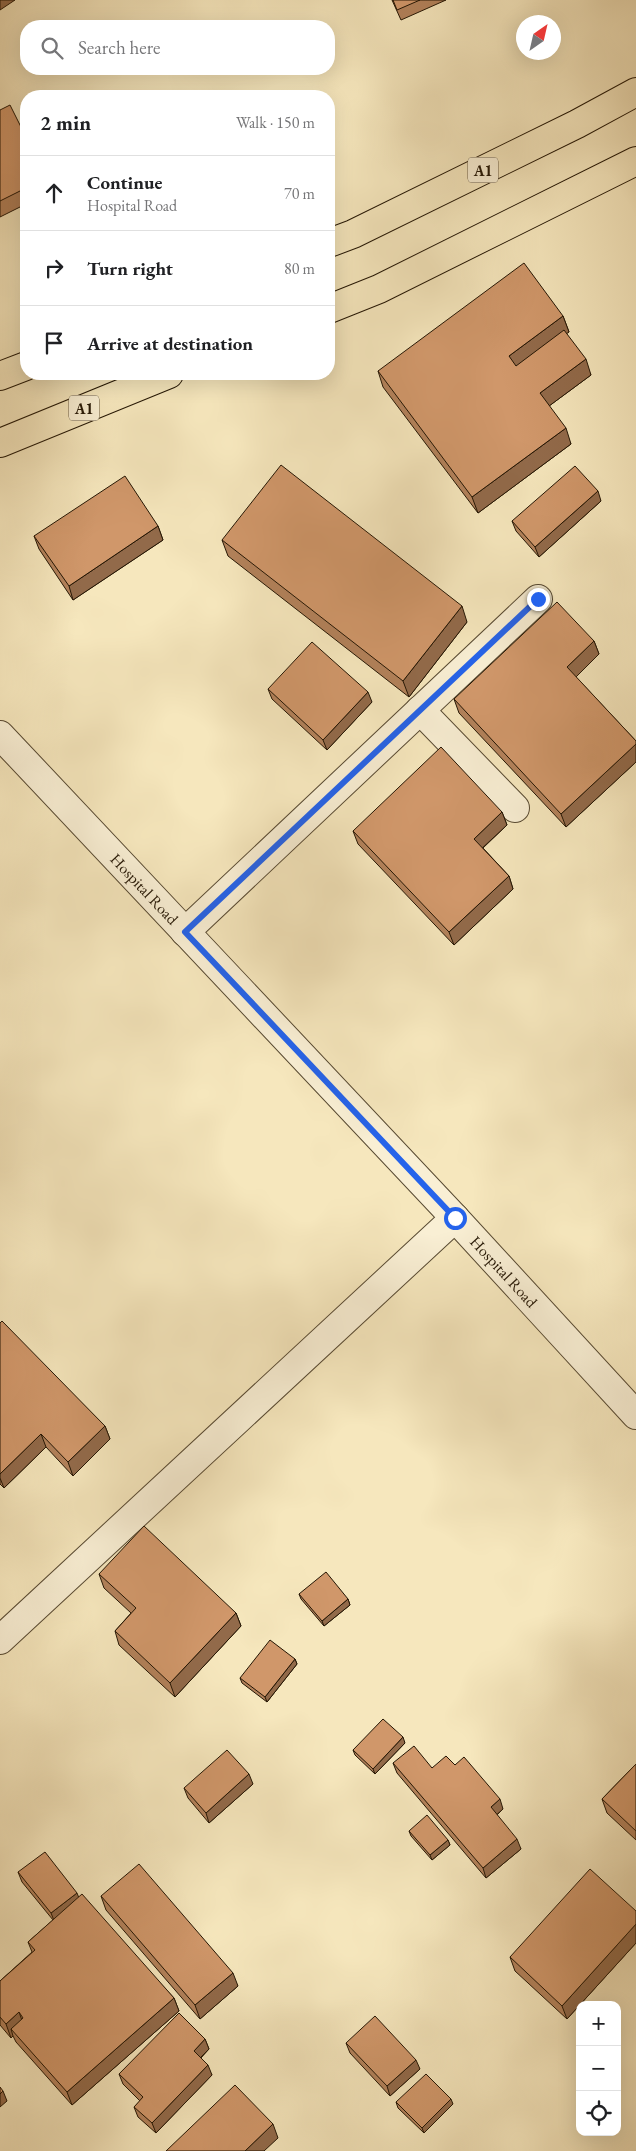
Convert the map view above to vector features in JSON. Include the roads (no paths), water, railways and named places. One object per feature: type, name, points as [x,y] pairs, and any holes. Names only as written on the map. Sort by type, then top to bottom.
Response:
[{"type":"highway","name":"A1","points":[[335,242],[541,141],[636,92]]},
{"type":"highway","points":[[335,307],[379,289],[636,161]]},
{"type":"highway","points":[[0,376],[20,368]]},
{"type":"highway","name":"A1","points":[[0,443],[153,380]]},
{"type":"street","points":[[185,932],[538,599]]},
{"type":"street","points":[[420,710],[515,808]]},
{"type":"street","name":"Hospital Road","points":[[0,735],[455,1218],[636,1415]]},
{"type":"street","points":[[0,1640],[455,1218]]}]
